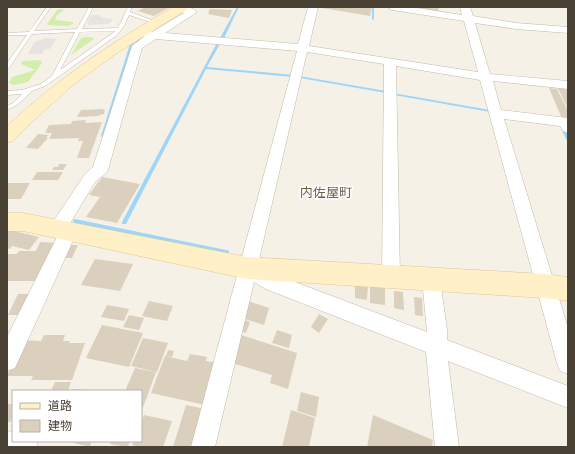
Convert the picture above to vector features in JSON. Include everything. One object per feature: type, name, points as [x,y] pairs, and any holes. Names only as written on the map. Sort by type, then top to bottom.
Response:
[{"type":"street","points":[[203,447],[313,7]]},
{"type":"street","points":[[392,7],[467,13],[516,26],[568,30]]},
{"type":"street","points":[[7,136],[43,101],[107,52],[148,32],[185,9]]},
{"type":"street","points":[[467,13],[495,114],[557,288],[568,363]]},
{"type":"street","points":[[148,32],[303,48],[484,77],[568,85]]},
{"type":"street","points":[[7,360],[62,231],[90,178],[100,170],[137,46],[148,32]]},
{"type":"street","points":[[390,62],[391,277]]},
{"type":"street","points":[[495,114],[565,122],[568,128]]},
{"type":"street","points":[[7,222],[23,222],[247,268],[557,288]]},
{"type":"street","points":[[247,268],[273,283],[437,339],[568,397]]},
{"type":"street","points":[[430,279],[447,447]]},
{"type":"street","points":[[7,444],[26,447]]},
{"type":"lane","points":[[7,67],[49,7]]},
{"type":"lane","points":[[53,79],[90,7]]},
{"type":"lane","points":[[7,108],[15,104],[30,90],[53,79],[107,40],[120,29],[129,10],[148,32]]},
{"type":"lane","points":[[7,34],[120,29]]},
{"type":"lane","points":[[7,93],[30,90]]},
{"type":"green space","points":[[57,10],[64,10],[56,16],[55,20],[73,22],[73,24],[68,26],[48,25],[47,24]]},
{"type":"green space","points":[[92,37],[94,39],[71,55],[81,38]]},
{"type":"green space","points":[[40,60],[42,63],[28,82],[14,85],[9,83],[12,77],[35,70],[21,64],[22,61]]},
{"type":"shaded area","points":[[91,15],[98,15],[103,18],[112,19],[111,22],[107,24],[89,25],[87,23]]},
{"type":"shaded area","points":[[45,38],[56,39],[50,49],[45,49],[42,54],[28,54],[35,42]]},
{"type":"building","points":[[145,7],[170,7],[154,16],[138,11]]},
{"type":"building","points":[[316,7],[372,7],[370,16]]},
{"type":"building","points":[[438,7],[439,12],[412,8]]},
{"type":"building","points":[[210,9],[232,10],[229,18],[208,14]]},
{"type":"building","points":[[557,86],[568,87],[568,109]]},
{"type":"building","points":[[549,88],[557,89],[568,111],[568,121],[563,121]]},
{"type":"building","points":[[81,110],[105,110],[104,114],[99,116],[77,117]]},
{"type":"building","points":[[86,120],[85,123],[102,122],[89,158],[77,158],[83,141],[78,141],[79,138],[49,139],[52,133],[45,133],[49,125],[71,124],[72,121]]},
{"type":"building","points":[[38,134],[49,135],[38,149],[26,148]]},
{"type":"building","points":[[59,164],[67,164],[63,170],[52,170],[54,167],[58,167]]},
{"type":"building","points":[[37,172],[63,172],[58,180],[32,180]]},
{"type":"building","points":[[102,177],[140,184],[117,223],[86,217],[100,197],[89,195]]},
{"type":"building","points":[[7,183],[30,183],[21,199],[7,199]]},
{"type":"building","points":[[10,230],[39,237],[29,250],[12,246],[10,249],[7,248],[7,234]]},
{"type":"building","points":[[40,242],[57,243],[39,281],[7,281],[7,254],[17,254],[19,251],[36,251]]},
{"type":"building","points":[[71,245],[78,245],[72,258],[65,258]]},
{"type":"building","points":[[95,259],[133,264],[120,291],[81,285]]},
{"type":"building","points":[[355,283],[368,285],[367,300],[355,298]]},
{"type":"building","points":[[370,285],[385,287],[385,305],[370,303]]},
{"type":"building","points":[[394,291],[403,292],[404,310],[394,308]]},
{"type":"building","points":[[18,294],[32,294],[23,315],[8,315]]},
{"type":"building","points":[[414,297],[422,298],[423,316],[415,315]]},
{"type":"building","points":[[149,301],[173,306],[167,321],[142,316]]},
{"type":"building","points":[[248,301],[269,308],[264,325],[242,318]]},
{"type":"building","points":[[107,305],[129,309],[124,321],[101,317]]},
{"type":"building","points":[[319,314],[328,319],[319,333],[311,327]]},
{"type":"building","points":[[129,315],[144,318],[139,330],[123,327]]},
{"type":"building","points":[[243,319],[250,322],[246,333],[239,331]]},
{"type":"building","points":[[102,325],[143,333],[129,367],[86,358]]},
{"type":"building","points":[[277,330],[292,335],[289,348],[272,343]]},
{"type":"building","points":[[44,335],[65,335],[63,341],[70,341],[69,343],[85,343],[72,380],[31,380],[33,376],[7,376],[22,340],[41,341]]},
{"type":"building","points":[[241,335],[297,353],[288,389],[270,383],[272,375],[232,363]]},
{"type":"building","points":[[143,338],[168,343],[157,372],[131,366]]},
{"type":"building","points":[[168,350],[174,351],[172,357],[166,356]]},
{"type":"building","points":[[190,354],[207,357],[206,361],[217,363],[205,405],[151,393],[165,356],[187,361]]},
{"type":"building","points":[[135,368],[156,372],[142,410],[142,390],[125,390]]},
{"type":"building","points":[[55,382],[71,382],[68,390],[51,390]]},
{"type":"building","points":[[73,389],[93,390],[72,390]]},
{"type":"building","points":[[301,392],[319,397],[316,417],[297,411]]},
{"type":"building","points":[[7,404],[12,404],[12,417],[10,422],[7,422]]},
{"type":"building","points":[[186,405],[205,409],[194,447],[173,447]]},
{"type":"building","points":[[291,410],[315,418],[309,447],[282,447]]},
{"type":"building","points":[[144,415],[172,421],[163,447],[140,447],[132,445],[134,442],[142,442],[142,420]]},
{"type":"building","points":[[373,415],[433,440],[432,447],[367,447]]},
{"type":"building","points":[[75,442],[92,442],[90,447],[74,443]]},
{"type":"building","points":[[111,442],[130,442],[128,447],[110,444]]},
{"type":"waterway","points":[[178,17],[194,7]]},
{"type":"waterway","points":[[222,38],[238,7]]},
{"type":"waterway","points":[[373,7],[373,19]]},
{"type":"waterway","points":[[103,136],[132,44],[149,34]]},
{"type":"waterway","points":[[205,68],[219,42]]},
{"type":"waterway","points":[[124,223],[205,68]]},
{"type":"waterway","points":[[205,68],[293,76]]},
{"type":"waterway","points":[[300,77],[386,92]]},
{"type":"waterway","points":[[394,94],[490,111]]},
{"type":"waterway","points":[[562,126],[568,139]]},
{"type":"waterway","points":[[75,221],[226,252]]},
{"type":"district","name":"内佐屋町","points":[[326,192]]}]
